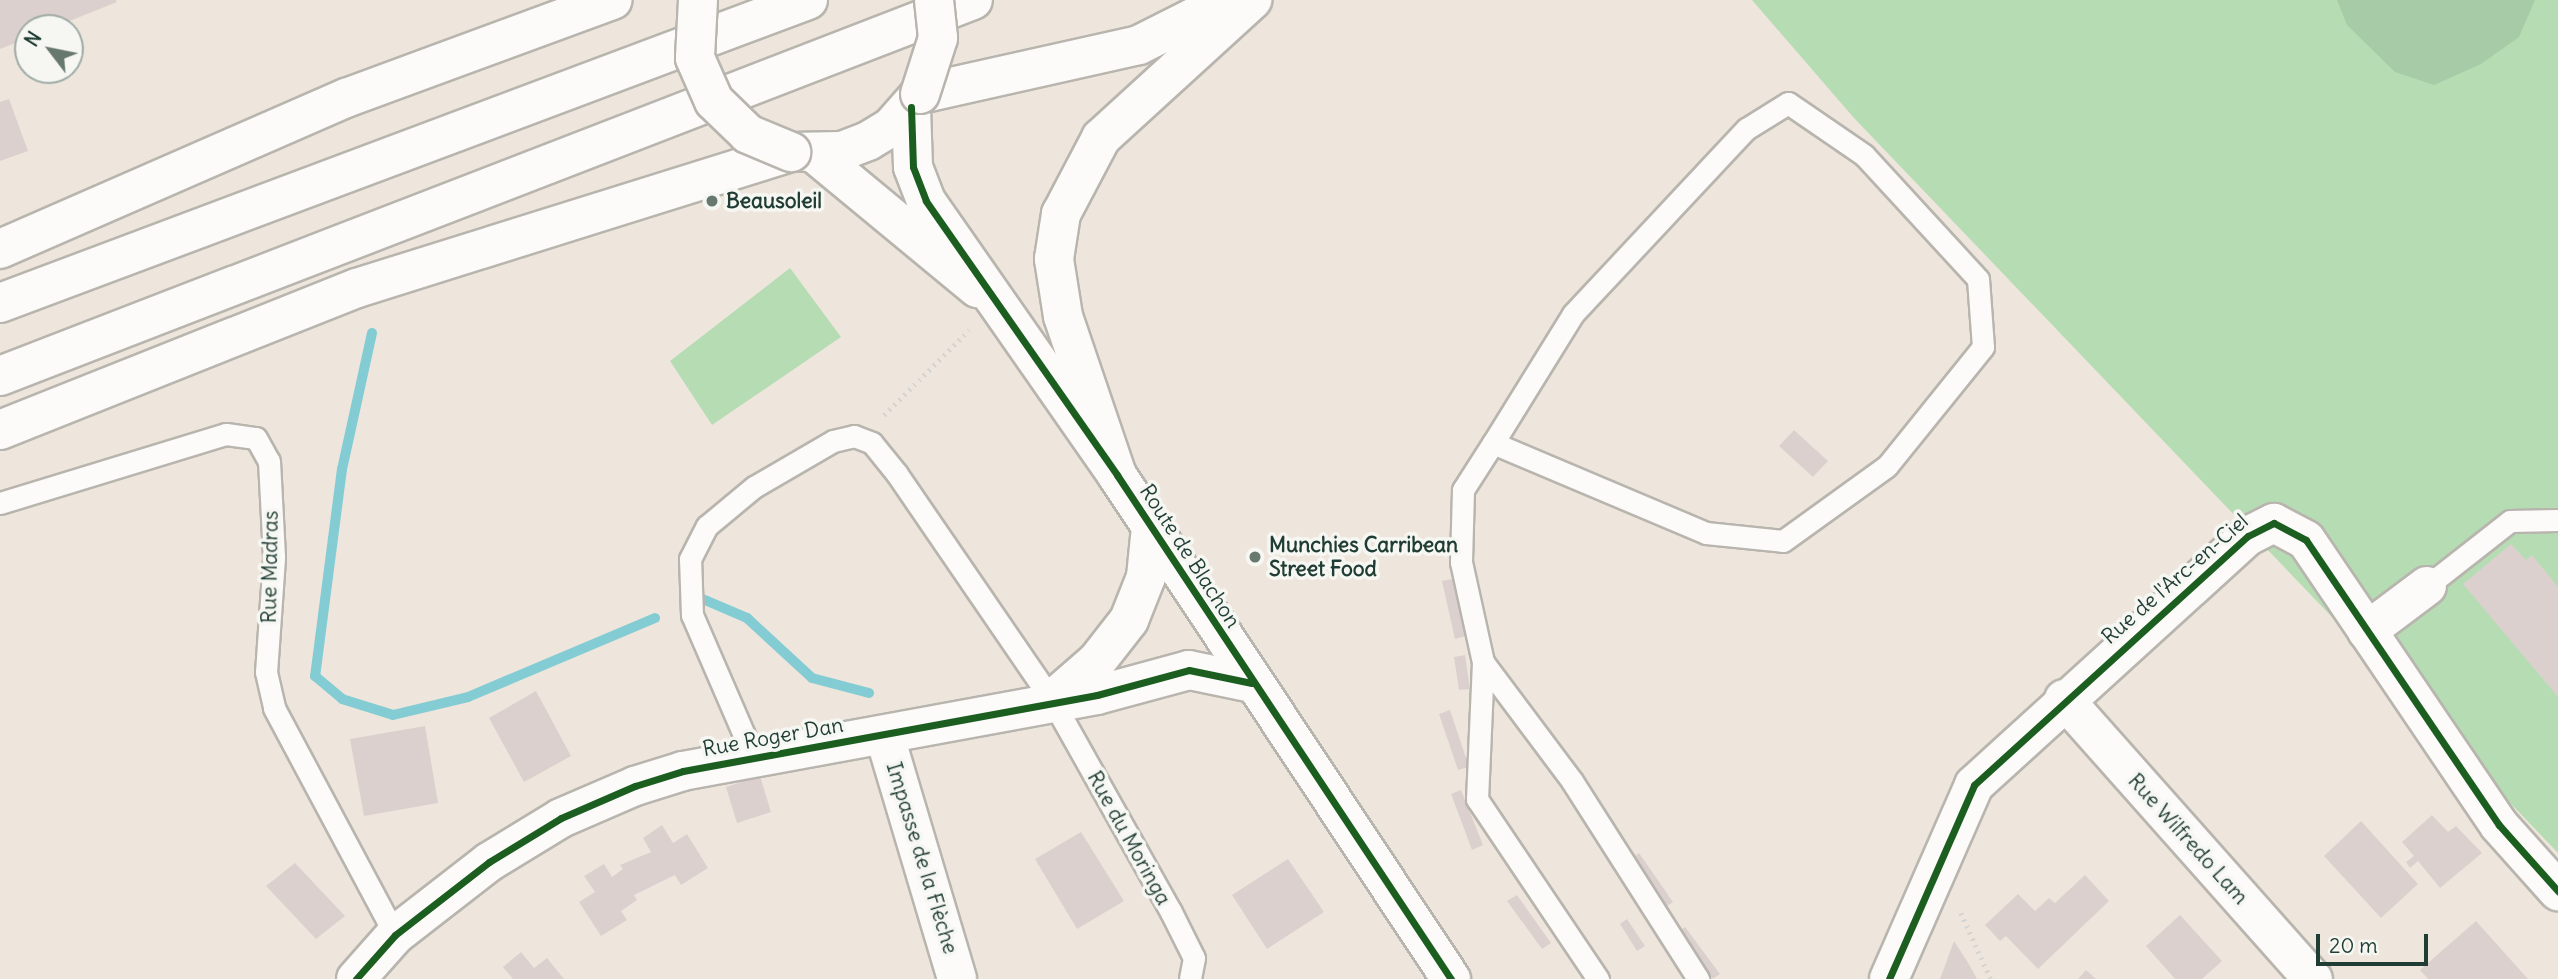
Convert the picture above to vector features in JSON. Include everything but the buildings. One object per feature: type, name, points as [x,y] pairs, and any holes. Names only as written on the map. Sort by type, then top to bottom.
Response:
[{"type":"main road","points":[[0,250],[346,98],[613,0]]},
{"type":"main road","name":"Route de Blachon","points":[[698,0],[695,58],[714,101],[748,134],[803,152],[991,301]]},
{"type":"main road","points":[[0,303],[808,0]]},
{"type":"main road","points":[[916,101],[938,38],[934,0]]},
{"type":"main road","points":[[0,376],[973,0]]},
{"type":"main road","points":[[0,430],[357,288],[803,152],[868,141],[916,101],[1139,45],[1228,0]]},
{"type":"main road","points":[[1117,475],[1062,316],[1054,259],[1061,215],[1101,138],[1252,0]]},
{"type":"main road","name":"Route de Blachon","points":[[916,101],[918,186],[991,301],[1117,475],[1252,683],[1451,979]]},
{"type":"main road","name":"Rue de l'Arc-en-Ciel","points":[[1889,979],[1974,785],[2064,699],[2262,525],[2285,526],[2306,540],[2499,825],[2558,891]]},
{"type":"main road","points":[[1052,700],[1097,661],[1129,620],[1146,577],[1151,527]]},
{"type":"main road","points":[[2367,631],[2427,586]]},
{"type":"main road","name":"Rue Roger Dan","points":[[356,979],[395,935],[489,862],[585,806],[683,771],[885,737],[1189,670],[1252,683]]},
{"type":"main road","name":"Rue Wilfredo Lam","points":[[2064,699],[2313,979]]},
{"type":"main road","name":"Impasse de la Flèche","points":[[885,737],[957,979]]},
{"type":"lane","points":[[1493,443],[1706,533],[1783,541],[1887,466],[1983,347],[1978,278],[1864,155],[1788,103],[1746,129],[1573,314],[1463,490],[1461,562],[1483,662],[1477,799],[1598,979]]},
{"type":"lane","name":"Rue Madras","points":[[0,503],[226,434],[256,438],[269,461],[274,558],[266,672],[274,708],[395,935]]},
{"type":"lane","name":"Rue du Moringa","points":[[861,439],[873,443],[897,474],[1052,700],[1194,958],[1190,979]]},
{"type":"lane","points":[[754,758],[692,615],[690,559],[707,526],[754,487],[833,441],[861,439]]},
{"type":"lane","points":[[2427,586],[2510,521],[2558,520]]},
{"type":"lane","points":[[1483,662],[1572,781],[1698,979]]},
{"type":"path","points":[[861,439],[991,301]]},
{"type":"path","points":[[1938,862],[1991,979]]},
{"type":"green space","points":[[1752,0],[2558,0],[2558,853],[1854,118]]},
{"type":"green space","points":[[2337,0],[2535,0],[2519,37],[2481,64],[2434,85],[2395,72],[2347,25]]},
{"type":"green space","points":[[790,268],[841,337],[712,425],[670,361]]},
{"type":"waterway","points":[[372,333],[342,469],[315,676],[342,699],[393,715],[468,697],[655,618]]},
{"type":"waterway","points":[[705,600],[747,618],[812,678],[869,693]]},
{"type":"cycle path","points":[[911,107],[913,167],[926,201],[1117,475],[1451,979]]},
{"type":"cycle path","points":[[1889,979],[1974,785],[2248,536],[2274,523],[2306,540],[2499,825],[2558,891]]},
{"type":"cycle path","points":[[356,979],[395,935],[489,862],[561,818],[635,786],[683,771],[1097,695],[1189,670],[1252,683]]},
{"type":"place","name":"Beausoleil","points":[[712,201]]},
{"type":"place","name":"Munchies Carribean Street Food","points":[[1255,557]]}]
